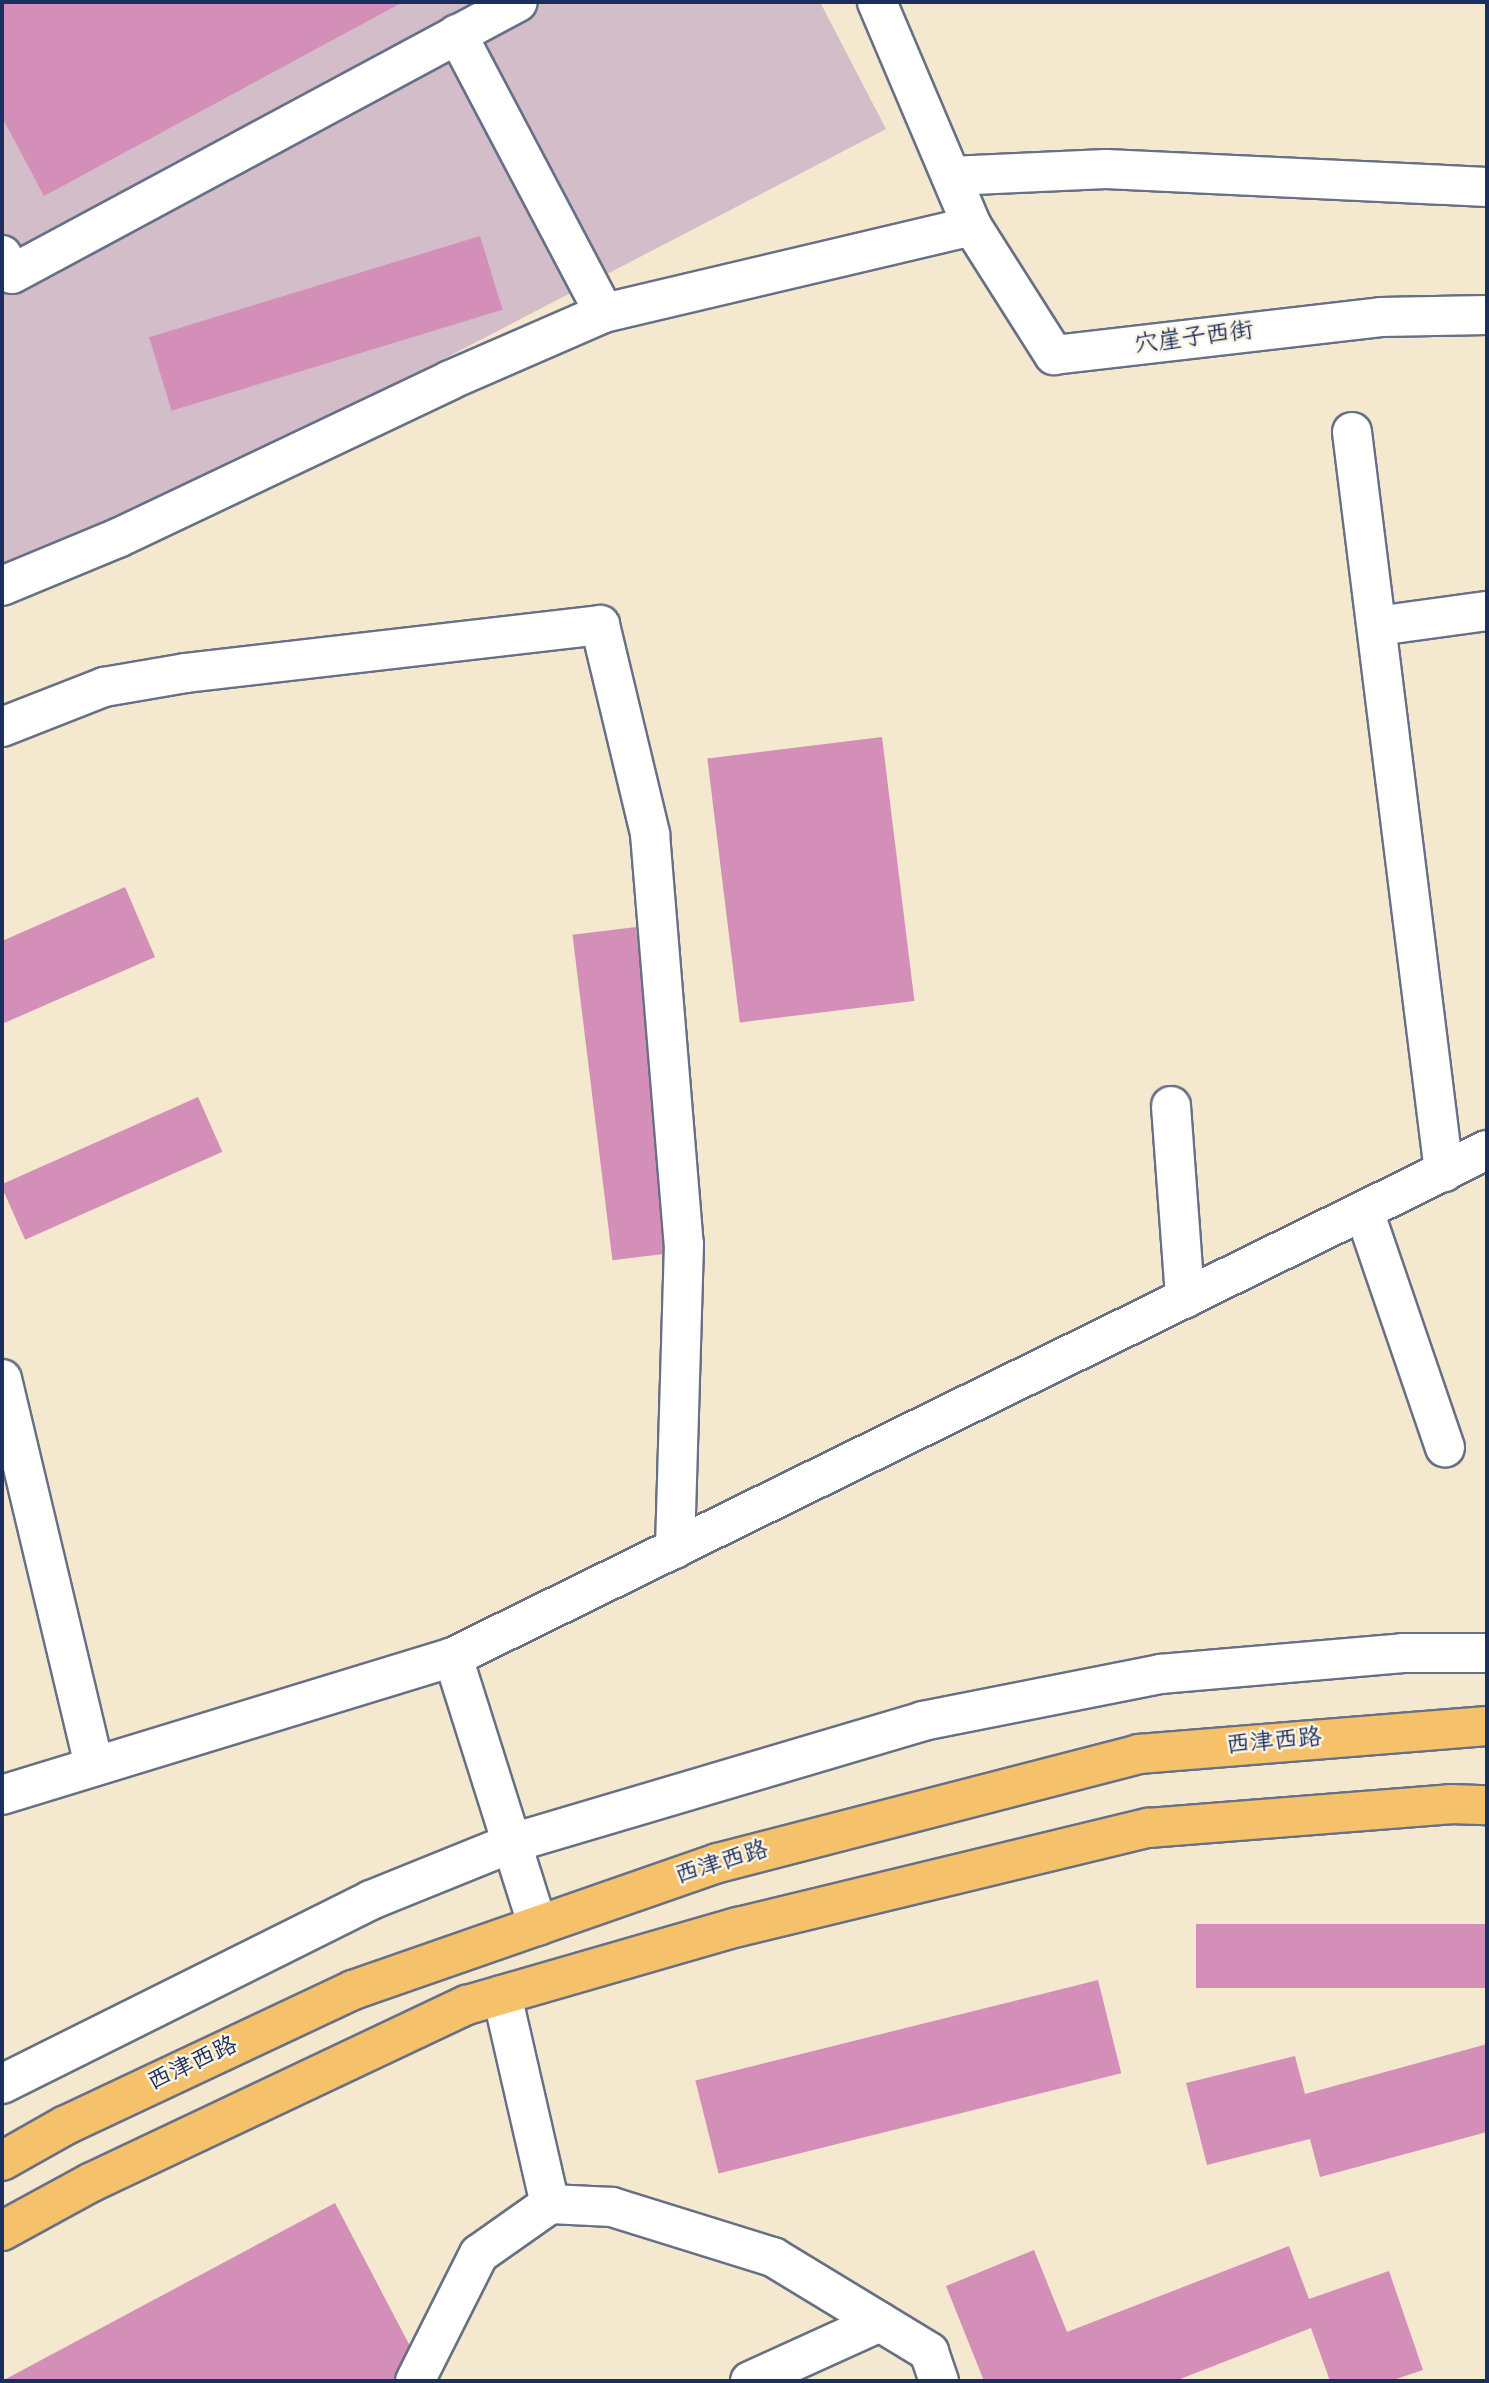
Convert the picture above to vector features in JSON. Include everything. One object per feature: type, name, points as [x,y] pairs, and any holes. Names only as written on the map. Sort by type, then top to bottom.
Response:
[{"type":"main road","name":"西津西路","points":[[2,2161],[66,2125],[353,1990],[718,1863],[1139,1754],[1487,1726]]},
{"type":"main road","points":[[2,2231],[92,2182],[467,2004],[738,1927],[1148,1828],[1450,1804],[1487,1805]]},
{"type":"street","points":[[2,255],[12,274],[517,2]]},
{"type":"street","points":[[2,586],[118,538],[450,380],[604,313],[972,226],[877,2]]},
{"type":"street","points":[[457,34],[604,313]]},
{"type":"street","points":[[951,176],[1106,169],[1487,187]]},
{"type":"street","name":"穴崖子西街","points":[[972,226],[1054,355],[1381,317],[1487,315]]},
{"type":"street","points":[[1352,432],[1444,1172]]},
{"type":"street","points":[[1377,626],[1487,611]]},
{"type":"street","points":[[2,727],[104,687],[186,673],[600,625],[650,834],[684,1244],[675,1549]]},
{"type":"street","points":[[1171,1106],[1185,1298]]},
{"type":"street","points":[[2,1795],[453,1657],[1487,1150]]},
{"type":"street","points":[[1364,1211],[1444,1447]]},
{"type":"street","points":[[2,1379],[94,1766]]},
{"type":"street","points":[[2,2084],[371,1900],[512,1843],[923,1721],[1160,1674],[1403,1653],[1487,1653]]},
{"type":"street","points":[[453,1657],[538,1926]]},
{"type":"street","points":[[502,1995],[550,2204]]},
{"type":"street","points":[[415,2381],[478,2254],[550,2204],[612,2207],[773,2257],[929,2352],[939,2381]]},
{"type":"street","points":[[750,2381],[880,2322]]},
{"type":"shaded area","points":[[2,2],[820,2],[886,129],[180,496],[2,564]]},
{"type":"building","points":[[2,2],[403,2],[44,196],[2,117]]},
{"type":"building","points":[[480,236],[503,310],[172,411],[149,337]]},
{"type":"building","points":[[882,737],[914,1001],[740,1022],[707,758]]},
{"type":"building","points":[[125,887],[155,957],[2,1024],[2,941]]},
{"type":"building","points":[[636,927],[676,1253],[612,1260],[572,935]]},
{"type":"building","points":[[198,1097],[222,1152],[25,1240],[2,1184]]},
{"type":"building","points":[[1196,1924],[1487,1924],[1487,1988],[1196,1988]]},
{"type":"building","points":[[1098,1980],[1121,2073],[719,2174],[695,2080]]},
{"type":"building","points":[[1487,2044],[1487,2132],[1320,2177],[1310,2139],[1207,2165],[1186,2083],[1295,2056],[1305,2094]]},
{"type":"building","points":[[335,2203],[421,2367],[394,2381],[2,2381]]},
{"type":"building","points":[[1289,2246],[1309,2299],[1389,2271],[1423,2370],[1390,2381],[1330,2381],[1311,2328],[1175,2381],[984,2381],[946,2286],[1034,2250],[1067,2332]]}]
